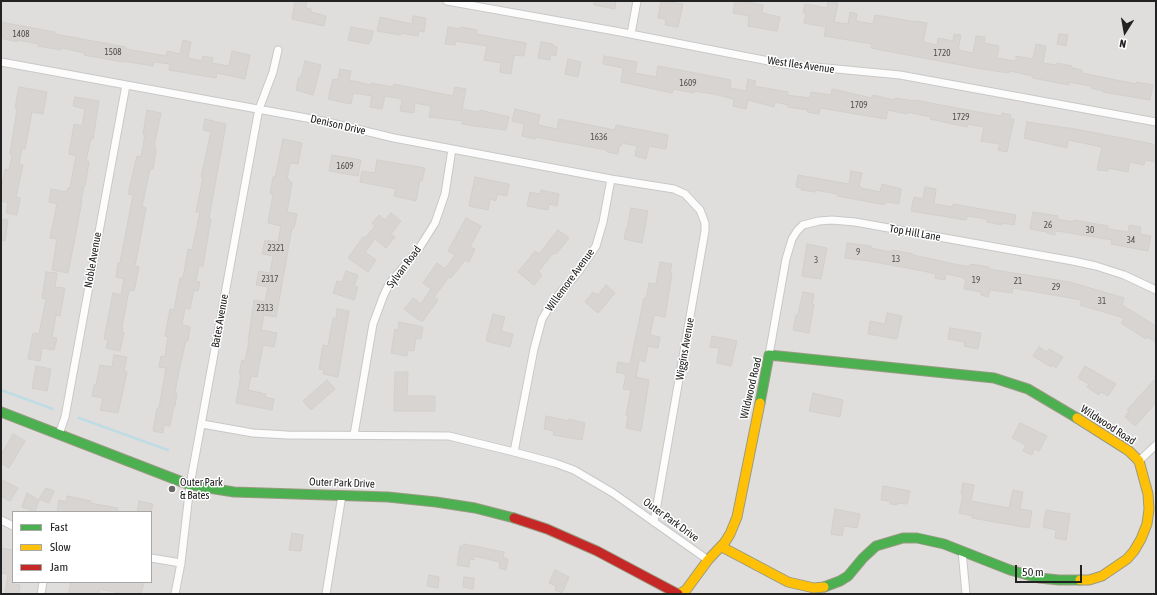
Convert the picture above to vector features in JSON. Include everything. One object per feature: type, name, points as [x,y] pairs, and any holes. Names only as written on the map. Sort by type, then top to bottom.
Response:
[{"type":"street","name":"West Iles Avenue","points":[[447,1],[631,34],[784,64],[900,76],[1156,122]]},
{"type":"street","points":[[631,34],[637,1]]},
{"type":"street","name":"Bates Avenue","points":[[175,594],[181,563],[190,485],[259,110],[278,50]]},
{"type":"street","name":"Denison Drive","points":[[1,62],[323,121],[394,138],[452,149],[611,179],[674,189]]},
{"type":"street","name":"Noble Avenue","points":[[59,434],[65,417],[126,85]]},
{"type":"street","name":"Sylvan Road","points":[[354,435],[373,324],[389,284],[418,250],[435,224],[444,194],[452,149]]},
{"type":"street","name":"Willemore Avenue","points":[[514,452],[542,319],[551,304],[579,271],[596,246],[603,222],[611,179]]},
{"type":"street","name":"Wiggins Avenue","points":[[654,522],[705,232],[705,224],[700,210],[685,194],[674,189]]},
{"type":"street","name":"Top Hill Lane","points":[[769,355],[786,259],[792,239],[797,230],[803,225],[819,220],[855,222],[1096,266],[1124,275],[1156,290]]},
{"type":"street","name":"Wildwood Road","points":[[679,594],[686,590],[708,560],[722,547],[730,534],[737,517],[769,355],[994,378],[1007,382],[1028,390],[1052,403],[1120,445],[1139,461],[1148,494],[1149,509],[1147,524],[1134,551],[1120,565],[1102,576],[1089,580],[1039,578],[1010,570],[944,544],[917,538],[903,538],[876,546],[848,576],[840,581],[823,588],[814,588],[788,582],[722,547]]},
{"type":"street","name":"Outer Park Drive","points":[[1,412],[190,485],[234,492],[388,497],[475,508],[514,518],[547,529],[597,551],[679,594]]},
{"type":"street","name":"Outer Park Drive","points":[[202,424],[253,433],[287,435],[449,436],[556,463],[574,470],[613,493],[708,560]]},
{"type":"street","points":[[1139,461],[1156,445]]},
{"type":"street","points":[[326,594],[342,495]]},
{"type":"street","points":[[1,520],[12,526]]},
{"type":"street","points":[[962,551],[966,594]]},
{"type":"street","points":[[152,558],[181,563]]},
{"type":"street","points":[[41,594],[43,583]]},
{"type":"shaded area","points":[[1,1],[1156,1],[1156,594],[1,594]]},
{"type":"building","points":[[295,1],[307,1],[306,8],[311,9],[311,12],[326,16],[324,26],[292,19]]},
{"type":"building","points":[[594,1],[616,1],[615,9],[594,5]]},
{"type":"building","points":[[661,1],[683,4],[678,27],[665,25],[666,19],[658,18]]},
{"type":"building","points":[[735,1],[746,1],[763,5],[762,13],[780,17],[777,31],[748,26],[749,16],[733,13]]},
{"type":"building","points":[[828,1],[838,3],[834,22],[848,24],[850,12],[857,14],[856,21],[873,24],[875,15],[927,23],[923,42],[937,45],[938,38],[953,41],[954,34],[961,35],[958,50],[973,53],[976,36],[985,37],[984,43],[999,46],[997,58],[1016,61],[1016,56],[1033,59],[1036,44],[1046,46],[1043,63],[1056,65],[1057,63],[1072,66],[1072,68],[1082,70],[1082,73],[1136,84],[1136,82],[1153,85],[1150,100],[1103,92],[1091,88],[1091,86],[1069,82],[1069,85],[1033,78],[1033,76],[1010,71],[1009,73],[982,69],[871,48],[872,44],[824,36],[826,27],[804,23],[806,13],[803,13],[805,4],[827,8]]},
{"type":"building","points":[[413,16],[426,18],[424,32],[419,31],[418,36],[377,31],[380,17],[412,24]]},
{"type":"building","points":[[1,22],[126,47],[126,49],[166,56],[167,51],[180,54],[183,40],[191,42],[188,58],[202,61],[203,56],[213,58],[212,63],[229,66],[232,51],[250,55],[245,79],[217,73],[216,78],[169,70],[170,64],[154,62],[153,66],[123,62],[84,55],[85,53],[62,48],[61,50],[38,46],[39,44],[17,40],[17,42],[1,38]]},
{"type":"building","points":[[351,27],[373,31],[369,44],[348,40]]},
{"type":"building","points":[[448,27],[461,29],[461,27],[477,30],[476,34],[526,43],[524,56],[514,55],[511,74],[500,72],[501,63],[484,60],[487,46],[456,41],[455,45],[445,44]]},
{"type":"building","points":[[1059,34],[1068,35],[1066,46],[1057,44]]},
{"type":"building","points":[[541,42],[553,44],[553,46],[557,47],[556,56],[551,55],[550,60],[538,58]]},
{"type":"building","points":[[604,56],[637,62],[635,73],[656,77],[658,66],[731,80],[730,88],[746,91],[748,79],[756,81],[754,86],[788,92],[787,95],[810,98],[811,92],[831,95],[832,89],[872,98],[873,95],[894,100],[895,98],[915,100],[994,115],[1002,116],[1002,113],[1011,115],[1010,119],[1014,119],[1007,152],[998,150],[1000,144],[981,141],[984,127],[968,124],[967,127],[930,119],[931,117],[907,112],[907,114],[888,110],[886,119],[820,108],[819,114],[807,112],[808,110],[788,107],[788,105],[775,102],[774,107],[748,100],[746,109],[733,106],[734,99],[714,94],[694,91],[694,93],[673,89],[672,93],[621,82],[623,68],[603,64]]},
{"type":"building","points":[[568,59],[581,62],[578,77],[565,74]]},
{"type":"building","points":[[305,61],[321,65],[313,95],[296,90]]},
{"type":"building","points":[[340,69],[351,71],[349,80],[371,85],[371,83],[393,87],[394,84],[453,96],[455,87],[466,89],[462,109],[479,112],[480,110],[509,117],[506,130],[462,124],[463,121],[429,117],[431,106],[415,103],[414,113],[400,111],[402,99],[385,96],[382,109],[370,107],[372,96],[353,93],[351,104],[328,99],[333,79],[338,80]]},
{"type":"building","points":[[19,87],[47,92],[43,114],[32,112],[25,149],[22,148],[19,164],[23,165],[16,197],[20,198],[17,215],[6,213],[8,203],[1,201],[1,191],[5,169],[9,170],[12,155],[10,154]]},
{"type":"building","points":[[75,97],[99,101],[93,139],[91,138],[86,161],[89,162],[68,273],[52,270],[57,239],[50,238],[57,204],[49,202],[51,189],[67,192],[68,188],[70,188],[76,156],[69,154],[74,124],[82,126],[85,109],[73,106]]},
{"type":"building","points":[[515,109],[540,115],[538,125],[557,129],[559,119],[615,130],[616,125],[668,135],[666,149],[649,146],[646,159],[635,156],[637,146],[622,143],[621,146],[619,146],[618,154],[607,152],[607,150],[522,136],[524,124],[512,121]]},
{"type":"building","points":[[147,110],[161,113],[155,141],[156,150],[153,169],[150,169],[142,207],[146,208],[135,266],[139,267],[134,291],[129,290],[122,327],[122,332],[124,333],[120,351],[106,348],[108,340],[104,339],[113,293],[121,295],[124,279],[116,277],[133,195],[128,194],[137,156],[141,157]]},
{"type":"building","points":[[205,119],[226,124],[209,218],[211,219],[203,266],[199,266],[196,281],[200,282],[198,291],[194,290],[190,309],[185,308],[182,325],[190,327],[188,341],[186,340],[179,371],[175,393],[177,393],[175,406],[174,405],[170,426],[164,425],[163,433],[153,431],[157,408],[159,408],[166,368],[159,367],[161,356],[165,357],[168,337],[165,336],[170,309],[174,310],[180,278],[183,278],[188,249],[192,250],[200,212],[196,212],[203,177],[201,177],[211,132],[203,130]]},
{"type":"building","points":[[1027,122],[1075,129],[1153,144],[1153,146],[1156,146],[1156,162],[1145,160],[1144,165],[1130,162],[1128,172],[1108,168],[1108,171],[1097,170],[1102,147],[1068,140],[1067,148],[1024,138]]},
{"type":"building","points":[[283,139],[302,143],[298,164],[290,163],[287,179],[289,179],[289,182],[292,182],[287,212],[297,214],[294,228],[292,228],[276,317],[264,315],[261,330],[277,333],[274,347],[263,345],[257,377],[251,376],[248,390],[266,394],[265,397],[274,399],[272,410],[236,403],[241,374],[239,374],[242,360],[245,361],[249,342],[254,300],[265,302],[268,287],[256,285],[259,271],[270,273],[273,256],[262,254],[265,240],[278,242],[281,226],[268,223],[273,194],[270,194],[273,177],[275,177]]},
{"type":"building","points":[[332,155],[361,160],[358,176],[329,171]]},
{"type":"building","points":[[377,160],[425,168],[422,181],[420,180],[416,201],[394,196],[396,189],[360,182],[362,171],[375,173]]},
{"type":"building","points":[[851,171],[862,173],[859,186],[861,188],[880,192],[882,184],[901,189],[899,204],[888,202],[882,205],[816,190],[816,192],[801,190],[802,188],[796,187],[798,175],[849,184]]},
{"type":"building","points":[[475,177],[509,184],[507,196],[497,194],[496,201],[490,199],[488,210],[469,206]]},
{"type":"building","points":[[925,187],[936,189],[934,204],[953,207],[953,204],[1016,215],[1014,225],[1002,223],[1002,225],[987,222],[987,219],[967,216],[966,220],[911,211],[914,197],[923,199]]},
{"type":"building","points":[[541,190],[559,194],[557,206],[549,204],[548,210],[527,206],[530,192],[540,194]]},
{"type":"building","points":[[631,208],[648,211],[642,243],[624,239]]},
{"type":"building","points":[[1033,212],[1058,216],[1057,219],[1073,222],[1074,220],[1108,226],[1108,229],[1128,232],[1129,225],[1141,227],[1140,234],[1151,236],[1148,251],[1111,244],[1112,240],[1055,231],[1055,235],[1030,229]]},
{"type":"building","points":[[391,213],[401,221],[391,234],[395,237],[386,248],[375,239],[365,252],[376,260],[368,272],[348,258],[363,237],[365,238],[375,226],[372,223],[379,215],[385,220]]},
{"type":"building","points":[[466,218],[481,226],[470,247],[475,249],[469,262],[465,260],[451,278],[449,277],[434,297],[438,300],[422,322],[404,309],[413,298],[421,304],[431,289],[423,283],[437,263],[445,269],[455,255],[448,251]]},
{"type":"building","points":[[1,219],[8,220],[5,241],[1,240]]},
{"type":"building","points":[[558,230],[569,238],[538,272],[542,275],[534,285],[518,272],[535,251],[539,254]]},
{"type":"building","points":[[847,243],[871,246],[871,248],[891,252],[892,250],[913,254],[964,266],[970,266],[970,264],[989,267],[989,269],[1070,282],[1124,298],[1122,305],[1156,326],[1156,342],[1147,337],[1146,339],[1121,323],[1124,318],[1080,305],[1082,300],[1013,288],[1012,293],[990,290],[988,297],[981,295],[981,292],[964,289],[966,279],[962,277],[946,274],[945,280],[935,278],[936,274],[923,271],[845,258]]},
{"type":"building","points":[[807,244],[827,248],[821,279],[802,276]]},
{"type":"building","points":[[660,262],[672,264],[670,272],[672,273],[665,317],[654,315],[650,335],[660,337],[658,348],[648,346],[645,362],[639,360],[636,377],[649,380],[641,431],[626,428],[628,416],[626,415],[631,390],[623,389],[626,374],[616,372],[618,362],[630,364],[644,298],[646,299],[649,283],[656,284]]},
{"type":"building","points":[[346,271],[358,275],[354,286],[358,287],[354,300],[333,293],[337,281],[342,282]]},
{"type":"building","points":[[46,272],[57,273],[55,287],[65,288],[60,316],[56,315],[52,337],[57,338],[54,350],[42,348],[40,361],[28,359],[33,333],[39,334],[46,299],[42,298]]},
{"type":"building","points":[[606,285],[615,293],[598,313],[585,302],[593,292],[598,295]]},
{"type":"building","points":[[803,292],[814,294],[812,304],[814,304],[809,333],[793,330]]},
{"type":"building","points":[[337,309],[349,311],[338,377],[323,374],[324,370],[319,369],[323,345],[328,346],[333,318],[336,319]]},
{"type":"building","points":[[887,313],[902,316],[897,339],[868,334],[870,321],[885,324]]},
{"type":"building","points":[[493,314],[505,317],[501,331],[513,334],[510,347],[486,341]]},
{"type":"building","points":[[399,322],[423,327],[421,339],[416,338],[414,351],[408,350],[407,356],[391,353],[395,329],[398,330]]},
{"type":"building","points":[[950,328],[981,333],[978,349],[964,346],[965,342],[948,339]]},
{"type":"building","points":[[712,336],[737,341],[731,366],[717,363],[719,348],[710,347]]},
{"type":"building","points":[[1039,347],[1047,352],[1049,349],[1063,357],[1056,368],[1052,365],[1051,367],[1033,356]]},
{"type":"building","points":[[114,355],[127,357],[124,371],[127,372],[118,413],[100,410],[103,398],[92,396],[100,365],[112,367]]},
{"type":"building","points":[[36,366],[51,369],[47,391],[32,388]]},
{"type":"building","points":[[1085,366],[1116,384],[1108,396],[1101,392],[1099,395],[1087,387],[1089,384],[1078,378]]},
{"type":"building","points":[[395,372],[408,372],[407,396],[435,396],[435,411],[394,411]]},
{"type":"building","points":[[1156,378],[1156,403],[1135,426],[1125,417],[1129,411],[1127,410]]},
{"type":"building","points":[[327,380],[335,389],[311,410],[303,401]]},
{"type":"building","points":[[813,393],[843,400],[840,417],[809,411]]},
{"type":"building","points":[[546,416],[585,423],[582,440],[553,435],[554,431],[544,429]]},
{"type":"building","points":[[1020,423],[1047,436],[1039,451],[1034,449],[1032,455],[1023,451],[1026,445],[1012,438]]},
{"type":"building","points":[[13,434],[25,441],[9,468],[1,463],[1,455]]},
{"type":"building","points":[[1,479],[18,488],[10,501],[1,496]]},
{"type":"building","points":[[963,483],[974,485],[971,501],[1009,508],[1013,490],[1023,492],[1020,509],[1032,511],[1029,528],[972,518],[973,516],[959,513],[963,495],[961,494]]},
{"type":"building","points":[[883,486],[910,491],[907,504],[890,504],[890,501],[881,500]]},
{"type":"building","points":[[46,488],[54,491],[49,503],[39,499]]},
{"type":"building","points":[[27,493],[39,500],[35,511],[22,507]]},
{"type":"building","points":[[67,496],[91,501],[90,503],[118,508],[117,511],[57,511],[59,500],[66,502]]},
{"type":"building","points":[[139,501],[153,504],[151,511],[137,511]]},
{"type":"building","points":[[835,509],[860,514],[857,528],[844,526],[842,536],[831,534]]},
{"type":"building","points":[[1046,510],[1070,514],[1066,540],[1055,538],[1056,530],[1043,527]]},
{"type":"building","points":[[292,533],[303,535],[301,551],[289,550]]},
{"type":"building","points":[[464,544],[504,552],[503,557],[508,559],[506,570],[499,568],[500,562],[474,556],[474,560],[470,559],[469,567],[457,565],[460,546],[463,546]]},
{"type":"building","points":[[1,548],[12,550],[12,583],[20,585],[19,594],[5,594],[8,574],[1,573]]},
{"type":"building","points":[[555,570],[569,577],[562,593],[555,590],[556,586],[549,583]]},
{"type":"building","points":[[429,575],[439,577],[438,588],[427,586]]},
{"type":"building","points":[[464,577],[474,578],[473,589],[463,587]]},
{"type":"building","points":[[71,583],[144,583],[141,594],[124,594],[100,589],[99,594],[68,594]]},
{"type":"waterway","points":[[1,390],[53,409]]},
{"type":"waterway","points":[[79,418],[168,450]]},
{"type":"traffic: fast","points":[[760,403],[769,355],[994,378],[1028,389],[1077,418]]},
{"type":"traffic: fast","points":[[1,412],[190,485],[234,492],[388,497],[475,508],[514,518]]},
{"type":"traffic: fast","points":[[824,587],[840,581],[848,576],[863,558],[876,546],[903,538],[917,538],[944,544],[1010,570],[1039,578],[1080,580]]},
{"type":"traffic: slow","points":[[679,594],[686,590],[708,560],[725,542],[730,534],[737,517],[760,403]]},
{"type":"traffic: slow","points":[[1077,418],[1129,451],[1139,461],[1148,494],[1149,509],[1147,524],[1141,539],[1127,559],[1102,576],[1089,580],[1080,580]]},
{"type":"traffic: slow","points":[[722,547],[788,582],[814,588],[824,587]]},
{"type":"traffic: jam","points":[[514,518],[547,529],[597,551],[678,594]]},
{"type":"place","name":"Outer Park & Bates","points":[[172,489]]}]
